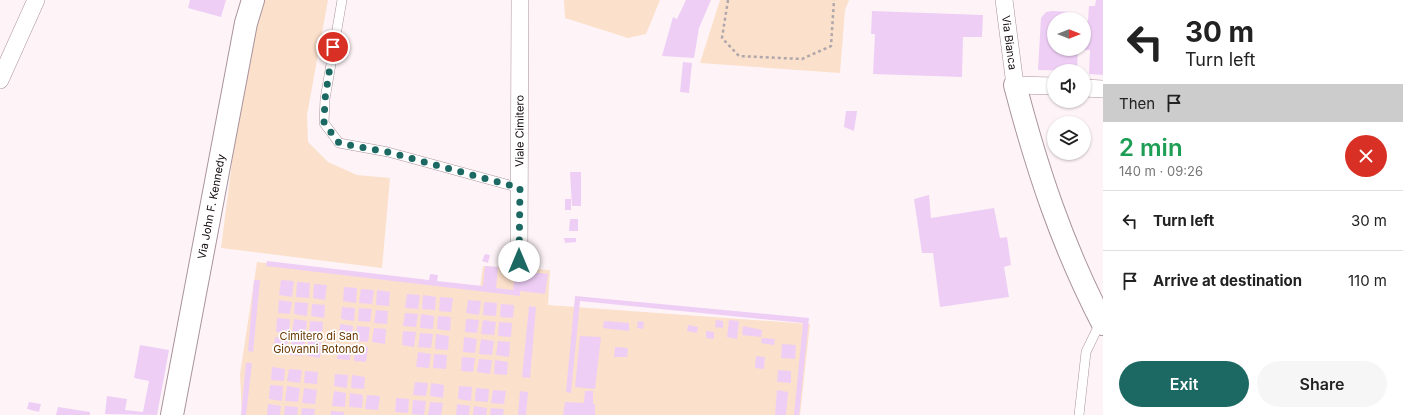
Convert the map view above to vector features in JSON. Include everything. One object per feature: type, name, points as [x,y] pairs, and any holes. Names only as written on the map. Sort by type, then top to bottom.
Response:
[{"type":"main road","name":"Via John F. Kennedy","points":[[172,415],[246,24],[253,0]]},
{"type":"main road","points":[[1015,85],[1034,159],[1056,220],[1082,281],[1102,322]]},
{"type":"street","points":[[0,80],[36,0]]},
{"type":"street","name":"Viale Cimitero","points":[[519,261],[520,0]]},
{"type":"street","name":"Via Bianca","points":[[1009,2],[1015,85]]},
{"type":"street","points":[[1015,85],[1047,86]]},
{"type":"street","points":[[1091,88],[1103,89]]},
{"type":"lane","points":[[342,0],[333,47],[324,111],[324,123],[339,143],[388,152],[520,188]]},
{"type":"lane","points":[[1079,415],[1086,352],[1102,322]]},
{"type":"path","points":[[728,0],[722,38],[739,56],[802,59],[831,46],[834,0]]},
{"type":"green space","points":[[262,0],[328,0],[307,115],[308,142],[328,162],[357,175],[390,178],[382,268],[221,248],[239,108]]},
{"type":"green space","points":[[564,0],[660,0],[646,34],[628,38],[565,18]]},
{"type":"green space","points":[[720,0],[849,0],[845,10],[840,73],[700,63]]},
{"type":"green space","name":"Cimitero di San Giovanni Rotondo","points":[[257,262],[480,288],[483,266],[550,270],[548,305],[810,324],[800,415],[242,415],[240,374]]},
{"type":"building","points":[[190,0],[226,0],[221,17],[188,8]]},
{"type":"building","points":[[686,0],[711,0],[699,28],[694,58],[662,56],[673,17],[677,19]]},
{"type":"building","points":[[1096,0],[1103,0],[1103,75],[1091,74],[1091,64],[1089,64],[1090,56],[1091,56],[1091,12],[1089,12],[1089,6],[1095,6]]},
{"type":"building","points":[[872,11],[983,15],[982,37],[963,37],[962,77],[873,74],[875,34],[871,34]]},
{"type":"building","points":[[1052,11],[1071,12],[1047,12],[1047,56],[1078,56],[1077,64],[1047,64],[1047,70],[1038,70],[1041,18],[1046,12]]},
{"type":"building","points":[[683,62],[692,63],[689,93],[680,92]]},
{"type":"building","points":[[846,111],[857,111],[854,131],[844,127]]},
{"type":"building","points":[[570,172],[581,172],[581,206],[572,206]]},
{"type":"building","points":[[929,195],[931,218],[994,208],[1000,238],[1007,237],[1011,265],[1004,267],[1009,297],[940,307],[933,253],[922,253],[914,199]]},
{"type":"building","points":[[565,199],[571,199],[571,210],[565,210]]},
{"type":"building","points":[[570,219],[578,219],[578,231],[569,231]]},
{"type":"building","points":[[564,238],[576,238],[576,242],[565,243]]},
{"type":"building","points":[[485,254],[490,255],[488,263],[482,261]]},
{"type":"building","points":[[267,261],[429,280],[430,274],[438,275],[437,281],[483,286],[485,266],[498,267],[496,288],[513,290],[515,270],[548,274],[545,294],[520,291],[520,296],[266,266]]},
{"type":"building","points":[[254,280],[260,280],[253,352],[248,351]]},
{"type":"building","points":[[281,280],[294,281],[292,297],[279,295]]},
{"type":"building","points":[[297,282],[310,283],[309,298],[296,297]]},
{"type":"building","points":[[314,284],[327,285],[325,300],[313,298]]},
{"type":"building","points":[[344,287],[357,288],[356,303],[343,301]]},
{"type":"building","points":[[361,289],[374,290],[372,304],[359,303]]},
{"type":"building","points":[[377,290],[390,292],[389,306],[376,305]]},
{"type":"building","points":[[407,294],[420,295],[418,309],[405,308]]},
{"type":"building","points":[[423,295],[436,297],[435,310],[422,309]]},
{"type":"building","points":[[575,296],[809,318],[799,415],[794,415],[803,323],[580,301],[571,393],[566,392]]},
{"type":"building","points":[[440,297],[453,298],[451,312],[439,311]]},
{"type":"building","points":[[279,300],[292,302],[290,314],[278,313]]},
{"type":"building","points":[[468,300],[481,301],[479,315],[466,313]]},
{"type":"building","points":[[295,302],[308,303],[307,316],[294,314]]},
{"type":"building","points":[[484,302],[497,303],[496,316],[483,315]]},
{"type":"building","points":[[312,304],[325,305],[324,318],[311,316]]},
{"type":"building","points":[[501,304],[514,305],[513,318],[500,317]]},
{"type":"building","points":[[529,306],[536,307],[530,378],[522,377]]},
{"type":"building","points":[[342,307],[355,308],[354,321],[341,319]]},
{"type":"building","points":[[359,308],[372,309],[370,322],[358,321]]},
{"type":"building","points":[[376,310],[388,311],[387,324],[374,323]]},
{"type":"building","points":[[405,313],[418,314],[416,327],[403,326]]},
{"type":"building","points":[[421,314],[434,316],[433,329],[420,328]]},
{"type":"building","points":[[438,316],[451,317],[450,331],[437,329]]},
{"type":"building","points":[[277,318],[290,319],[289,334],[276,332]]},
{"type":"building","points":[[294,319],[307,321],[305,335],[292,334]]},
{"type":"building","points":[[466,319],[479,320],[477,333],[465,332]]},
{"type":"building","points":[[483,320],[496,322],[494,335],[481,334]]},
{"type":"building","points":[[716,320],[723,321],[723,328],[715,327]]},
{"type":"building","points":[[729,320],[739,321],[737,339],[727,337]]},
{"type":"building","points":[[310,321],[323,322],[322,337],[309,336]]},
{"type":"building","points":[[604,321],[629,323],[629,331],[603,328]]},
{"type":"building","points":[[638,321],[644,322],[643,329],[637,328]]},
{"type":"building","points":[[499,322],[512,323],[511,337],[498,336]]},
{"type":"building","points":[[340,324],[353,326],[352,340],[339,339]]},
{"type":"building","points":[[688,325],[698,327],[697,333],[687,331]]},
{"type":"building","points":[[357,326],[370,327],[368,342],[356,341]]},
{"type":"building","points":[[743,326],[762,330],[761,337],[742,335]]},
{"type":"building","points":[[374,328],[386,329],[385,344],[372,342]]},
{"type":"building","points":[[403,331],[416,332],[414,347],[402,345]]},
{"type":"building","points":[[706,331],[714,332],[714,339],[706,338]]},
{"type":"building","points":[[420,333],[433,334],[431,348],[418,347]]},
{"type":"building","points":[[436,334],[449,336],[448,350],[435,349]]},
{"type":"building","points":[[580,336],[601,337],[595,389],[575,387]]},
{"type":"building","points":[[275,337],[288,339],[286,354],[273,353]]},
{"type":"building","points":[[464,337],[477,339],[475,353],[463,352]]},
{"type":"building","points":[[762,338],[775,339],[774,345],[761,343]]},
{"type":"building","points":[[292,339],[305,341],[303,356],[290,355]]},
{"type":"building","points":[[481,339],[494,341],[492,355],[479,354]]},
{"type":"building","points":[[308,341],[321,342],[320,358],[307,356]]},
{"type":"building","points":[[498,341],[510,342],[509,357],[496,355]]},
{"type":"building","points":[[338,344],[351,345],[350,360],[337,359]]},
{"type":"building","points":[[782,344],[796,345],[795,359],[781,358]]},
{"type":"building","points":[[140,345],[169,350],[157,415],[105,414],[107,396],[127,399],[125,410],[143,412],[149,381],[134,378]]},
{"type":"building","points":[[355,346],[368,347],[366,362],[354,361]]},
{"type":"building","points":[[615,347],[628,348],[627,357],[614,357]]},
{"type":"building","points":[[418,352],[431,354],[429,368],[416,367]]},
{"type":"building","points":[[434,354],[447,355],[446,369],[433,368]]},
{"type":"building","points":[[756,356],[765,357],[764,369],[755,368]]},
{"type":"building","points":[[462,357],[475,358],[473,372],[461,371]]},
{"type":"building","points":[[479,359],[492,360],[490,374],[477,372]]},
{"type":"building","points":[[495,360],[508,362],[507,375],[494,374]]},
{"type":"building","points":[[246,363],[252,363],[246,415],[241,415]]},
{"type":"building","points":[[272,367],[285,369],[284,381],[271,380]]},
{"type":"building","points":[[289,369],[302,370],[300,383],[287,381]]},
{"type":"building","points":[[778,370],[791,371],[791,383],[777,382]]},
{"type":"building","points":[[305,371],[318,372],[317,384],[304,383]]},
{"type":"building","points":[[335,374],[348,375],[347,388],[334,386]]},
{"type":"building","points":[[352,375],[365,377],[364,389],[351,388]]},
{"type":"building","points":[[415,382],[428,383],[426,396],[413,395]]},
{"type":"building","points":[[431,383],[444,385],[443,398],[430,396]]},
{"type":"building","points":[[270,385],[283,386],[282,401],[269,399]]},
{"type":"building","points":[[287,386],[300,388],[298,402],[285,401]]},
{"type":"building","points":[[459,386],[472,387],[471,401],[458,399]]},
{"type":"building","points":[[304,388],[317,390],[315,404],[302,403]]},
{"type":"building","points":[[476,388],[489,389],[488,402],[475,401]]},
{"type":"building","points":[[493,390],[506,391],[504,404],[491,403]]},
{"type":"building","points":[[777,390],[788,392],[786,415],[775,415]]},
{"type":"building","points":[[334,391],[346,393],[345,407],[332,406]]},
{"type":"building","points":[[520,391],[528,392],[526,415],[518,415]]},
{"type":"building","points":[[585,391],[593,391],[595,415],[563,415],[565,402],[584,403]]},
{"type":"building","points":[[350,393],[363,395],[362,408],[349,407]]},
{"type":"building","points":[[367,395],[380,396],[378,410],[365,409]]},
{"type":"building","points":[[396,398],[409,399],[408,413],[395,412]]},
{"type":"building","points":[[413,400],[426,401],[424,415],[412,414]]},
{"type":"building","points":[[29,402],[41,404],[39,412],[27,409]]},
{"type":"building","points":[[430,402],[443,403],[441,415],[428,415]]},
{"type":"building","points":[[268,404],[281,406],[280,415],[267,415]]},
{"type":"building","points":[[457,404],[470,406],[469,415],[456,415]]},
{"type":"building","points":[[285,406],[298,407],[297,415],[284,415]]},
{"type":"building","points":[[474,406],[487,408],[486,415],[473,415]]},
{"type":"building","points":[[58,407],[90,412],[90,415],[56,415]]},
{"type":"building","points":[[302,408],[315,409],[314,415],[301,415]]},
{"type":"building","points":[[491,408],[504,409],[503,415],[490,415]]},
{"type":"building","points":[[331,411],[344,412],[344,415],[331,415]]},
{"type":"route","points":[[333,47],[325,99],[324,123],[339,143],[388,152],[520,188],[519,261]]}]
